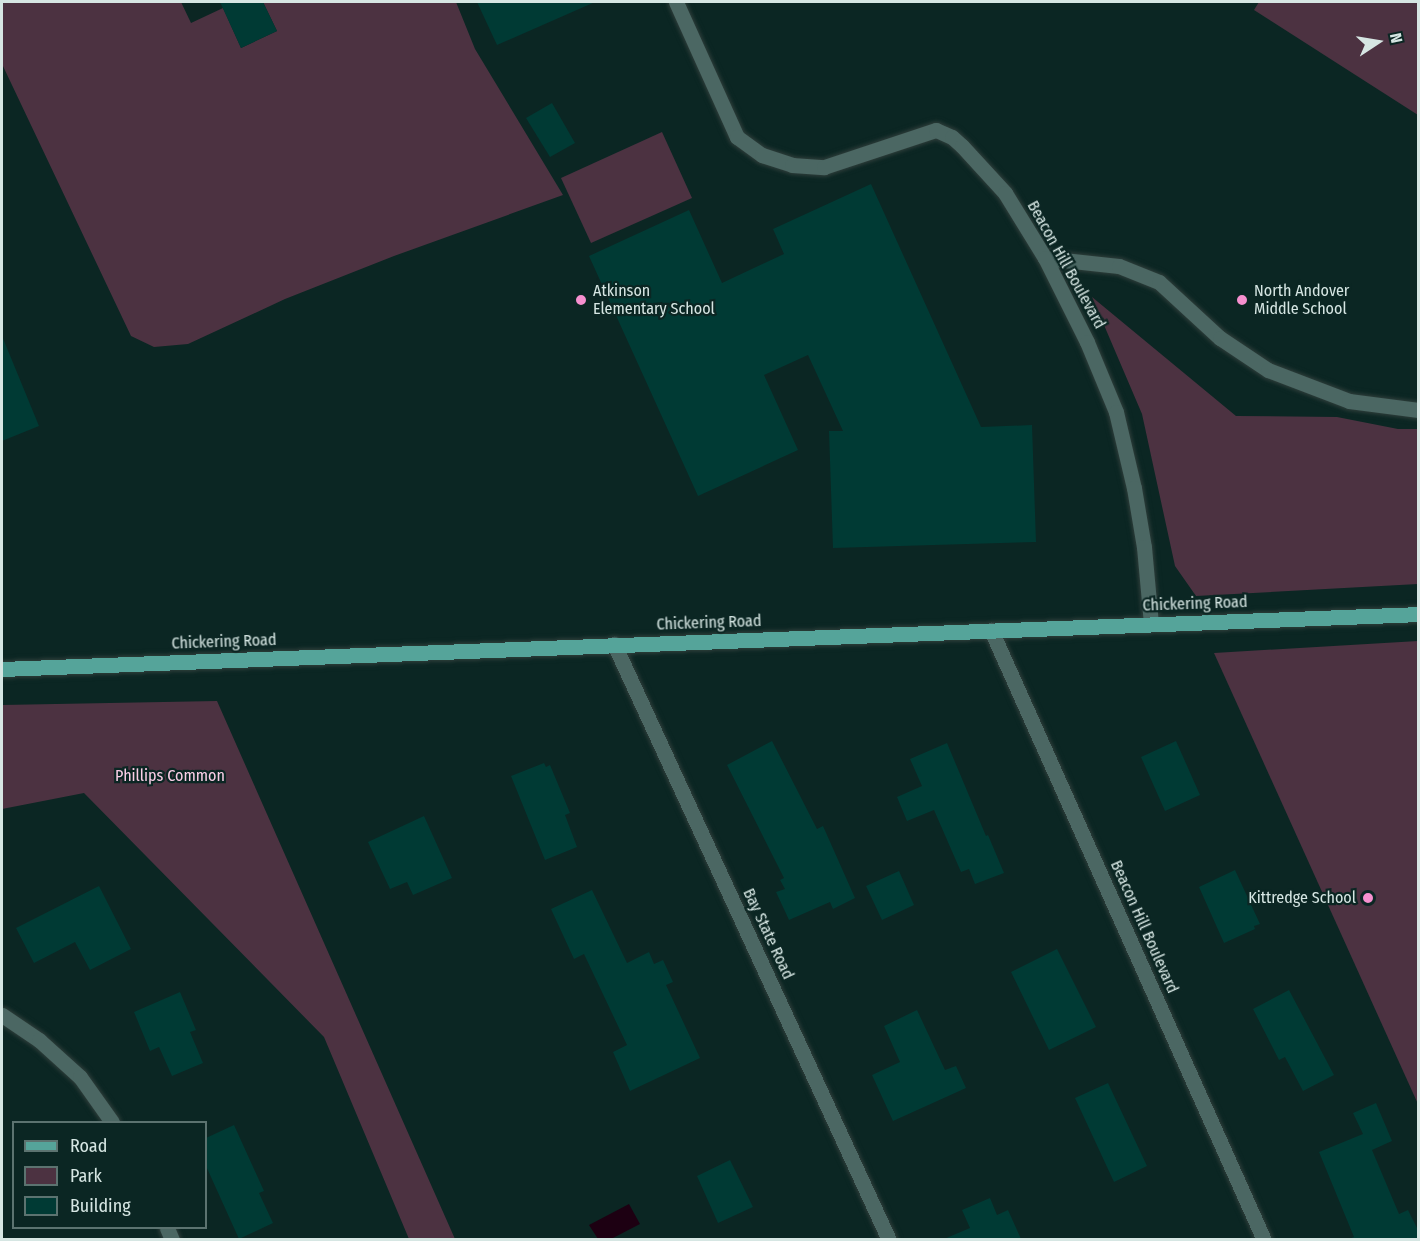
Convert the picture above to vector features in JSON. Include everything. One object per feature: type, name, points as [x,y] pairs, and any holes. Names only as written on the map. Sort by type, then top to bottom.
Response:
[{"type":"main road","name":"Chickering Road","points":[[2,669],[1419,614]]},
{"type":"street","name":"Beacon Hill Boulevard","points":[[676,2],[737,137],[762,155],[792,165],[824,167],[936,130],[952,137],[962,146],[1005,193],[1045,258],[1087,342],[1116,412],[1134,488],[1144,547],[1150,624]]},
{"type":"street","points":[[1045,258],[1119,266],[1158,282],[1220,338],[1268,370],[1349,401],[1419,410]]},
{"type":"street","name":"Beacon Hill Boulevard","points":[[991,630],[1264,1239]]},
{"type":"street","name":"Bay State Road","points":[[614,644],[889,1239]]},
{"type":"street","points":[[2,1015],[39,1040],[80,1077],[111,1121]]},
{"type":"green space","points":[[2,2],[181,2],[191,23],[223,8],[241,48],[277,31],[263,2],[456,2],[475,49],[563,195],[394,256],[285,299],[188,344],[154,347],[131,336],[2,64]]},
{"type":"green space","points":[[1259,2],[1418,2],[1418,115],[1254,10]]},
{"type":"green space","points":[[662,132],[692,198],[591,243],[561,178]]},
{"type":"green space","points":[[1092,297],[1236,416],[1337,417],[1398,429],[1418,429],[1418,584],[1196,596],[1175,566],[1142,414]]},
{"type":"green space","name":"Kittredge School","points":[[1418,641],[1418,1104],[1214,653]]},
{"type":"green space","name":"Phillips Common","points":[[217,701],[455,1239],[409,1239],[324,1037],[84,793],[2,809],[2,705]]},
{"type":"shaded area","points":[[629,1204],[640,1224],[611,1239],[598,1239],[589,1225]]},
{"type":"building","points":[[220,2],[263,2],[277,31],[241,48]]},
{"type":"building","points":[[477,2],[595,2],[497,45]]},
{"type":"building","points":[[552,103],[575,143],[550,157],[526,118]]},
{"type":"building","points":[[871,184],[981,427],[1032,425],[1036,542],[833,548],[829,431],[843,431],[808,355],[764,375],[798,450],[698,496],[589,256],[689,210],[722,283],[784,254],[773,229]]},
{"type":"building","points":[[2,336],[39,426],[2,441]]},
{"type":"building","points":[[772,741],[817,829],[823,826],[855,898],[833,909],[830,902],[789,920],[776,892],[785,889],[780,880],[784,878],[727,765]]},
{"type":"building","points":[[1176,741],[1200,795],[1165,811],[1141,757]]},
{"type":"building","points":[[947,743],[1004,873],[975,884],[969,869],[961,872],[934,810],[907,821],[897,797],[922,786],[910,759]]},
{"type":"building","points":[[544,763],[546,767],[550,765],[570,813],[565,815],[577,847],[545,860],[511,776]]},
{"type":"building","points":[[424,816],[452,878],[413,895],[407,882],[390,889],[368,842]]},
{"type":"building","points":[[1235,870],[1260,924],[1254,926],[1255,929],[1224,943],[1199,887]]},
{"type":"building","points":[[899,871],[914,905],[882,920],[866,886]]},
{"type":"building","points":[[99,886],[131,949],[90,970],[75,942],[34,963],[16,928]]},
{"type":"building","points":[[592,890],[627,963],[649,952],[654,964],[663,960],[673,982],[666,985],[700,1058],[630,1091],[613,1052],[627,1045],[584,954],[574,959],[551,909]]},
{"type":"building","points":[[1057,949],[1096,1027],[1049,1050],[1011,972]]},
{"type":"building","points":[[1289,990],[1334,1075],[1303,1091],[1285,1057],[1279,1060],[1253,1009]]},
{"type":"building","points":[[180,992],[196,1030],[190,1032],[203,1063],[172,1076],[159,1047],[150,1051],[134,1012]]},
{"type":"building","points":[[917,1010],[945,1070],[956,1066],[966,1088],[893,1121],[872,1075],[900,1062],[884,1026]]},
{"type":"building","points":[[1108,1083],[1147,1166],[1114,1182],[1075,1098]]},
{"type":"building","points":[[1376,1103],[1392,1141],[1372,1150],[1399,1214],[1408,1210],[1419,1232],[1419,1239],[1349,1239],[1354,1237],[1319,1152],[1363,1134],[1353,1113]]},
{"type":"building","points":[[234,1125],[264,1191],[259,1193],[273,1223],[239,1239],[207,1168],[207,1138]]},
{"type":"building","points":[[730,1160],[753,1207],[718,1223],[697,1176]]},
{"type":"building","points":[[990,1198],[997,1215],[1008,1210],[1021,1239],[944,1239],[970,1228],[962,1210]]},
{"type":"place","name":"Atkinson Elementary School","points":[[581,300]]},
{"type":"place","name":"North Andover Middle School","points":[[1242,300]]},
{"type":"place","name":"Kittredge School","points":[[1368,898]]}]
